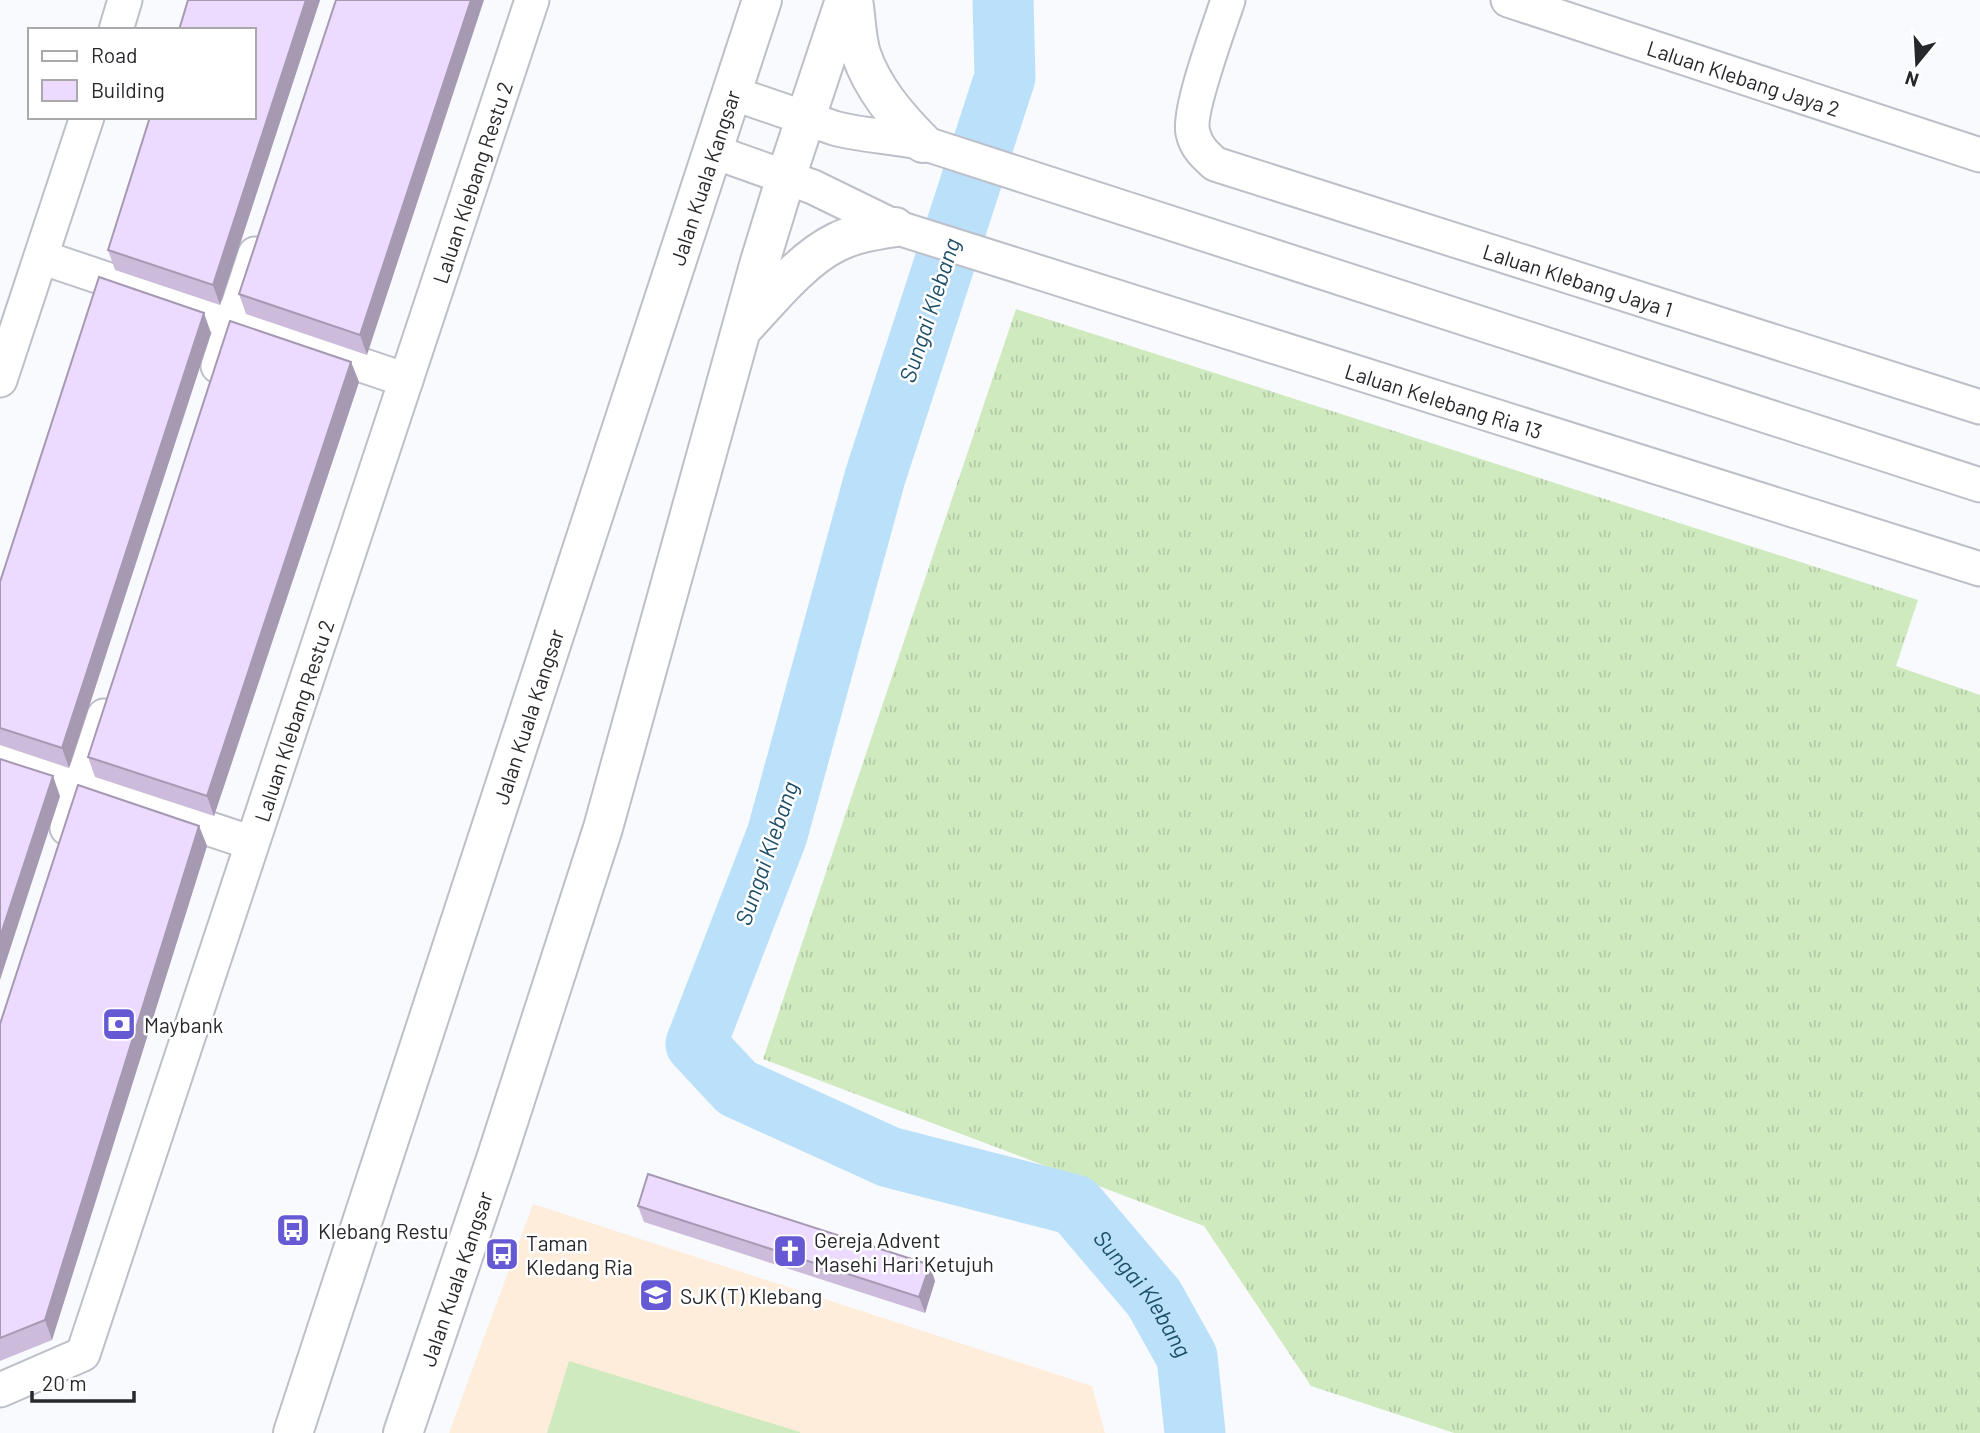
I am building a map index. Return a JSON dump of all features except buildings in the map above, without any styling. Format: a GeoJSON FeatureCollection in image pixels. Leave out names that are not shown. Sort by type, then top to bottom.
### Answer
{"type":"FeatureCollection","features":[{"type":"Feature","properties":{"kind":"highway","name":"Jalan Kuala Kangsar"},"geometry":{"type":"LineString","coordinates":[[293,1433],[762,0]]}},
{"type":"Feature","properties":{"kind":"highway","name":"Jalan Kuala Kangsar"},"geometry":{"type":"LineString","coordinates":[[403,1433],[603,828],[740,331],[804,118],[845,0]]}},
{"type":"Feature","properties":{"kind":"highway"},"geometry":{"type":"LineString","coordinates":[[853,0],[861,53],[874,83],[894,113],[929,145]]}},
{"type":"Feature","properties":{"kind":"highway"},"geometry":{"type":"LineString","coordinates":[[740,331],[810,259],[835,242],[859,233],[902,229]]}},
{"type":"Feature","properties":{"kind":"street"},"geometry":{"type":"LineString","coordinates":[[117,28],[125,0]]}},
{"type":"Feature","properties":{"kind":"street","name":"Laluan Klebang Restu 2"},"geometry":{"type":"LineString","coordinates":[[0,1390],[83,1354],[532,0]]}},
{"type":"Feature","properties":{"kind":"street","name":"Laluan Klebang Jaya 1"},"geometry":{"type":"LineString","coordinates":[[1228,0],[1194,107],[1192,131],[1200,150],[1215,164],[1980,407]]}},
{"type":"Feature","properties":{"kind":"street","name":"Laluan Klebang Jaya 2"},"geometry":{"type":"LineString","coordinates":[[1508,0],[1980,155]]}},
{"type":"Feature","properties":{"kind":"street"},"geometry":{"type":"LineString","coordinates":[[732,93],[851,132],[901,138],[929,145],[1980,485]]}},
{"type":"Feature","properties":{"kind":"street"},"geometry":{"type":"LineString","coordinates":[[0,380],[86,119]]}},
{"type":"Feature","properties":{"kind":"street","name":"Laluan Kelebang Ria 13"},"geometry":{"type":"LineString","coordinates":[[712,151],[830,194],[902,229],[1980,569]]}},
{"type":"Feature","properties":{"kind":"street"},"geometry":{"type":"LineString","coordinates":[[211,388],[262,232]]}},
{"type":"Feature","properties":{"kind":"street"},"geometry":{"type":"LineString","coordinates":[[41,257],[406,380]]}},
{"type":"Feature","properties":{"kind":"street"},"geometry":{"type":"LineString","coordinates":[[60,851],[111,693]]}},
{"type":"Feature","properties":{"kind":"street"},"geometry":{"type":"LineString","coordinates":[[0,761],[253,843]]}},
{"type":"Feature","properties":{"kind":"shaded area","name":"SJK (T) Klebang"},"geometry":{"type":"Polygon","coordinates":[[[533,1204],[1092,1386],[1105,1433],[449,1433],[533,1204]]]}},
{"type":"Feature","properties":{"kind":"green space"},"geometry":{"type":"Polygon","coordinates":[[[1016,309],[1918,600],[1896,666],[1980,695],[1980,1433],[1454,1433],[1311,1386],[1204,1226],[763,1059],[1016,309]]]}},
{"type":"Feature","properties":{"kind":"green space"},"geometry":{"type":"Polygon","coordinates":[[[569,1361],[800,1432],[800,1433],[547,1433],[569,1361]]]}},
{"type":"Feature","properties":{"kind":"waterway","name":"Sungai Klebang"},"geometry":{"type":"LineString","coordinates":[[1003,0],[1005,77],[875,477],[777,835],[696,1044],[737,1088],[889,1157],[1075,1205],[1154,1298],[1187,1357],[1195,1433]]}},
{"type":"Feature","properties":{"kind":"place","name":"Maybank"},"geometry":{"type":"Point","coordinates":[119,1024]}},
{"type":"Feature","properties":{"kind":"place","name":"Klebang Restu"},"geometry":{"type":"Point","coordinates":[293,1230]}},
{"type":"Feature","properties":{"kind":"place","name":"Gereja Advent Masehi Hari Ketujuh"},"geometry":{"type":"Point","coordinates":[790,1251]}},
{"type":"Feature","properties":{"kind":"place","name":"Taman Kledang Ria"},"geometry":{"type":"Point","coordinates":[502,1254]}},
{"type":"Feature","properties":{"kind":"place","name":"SJK (T) Klebang"},"geometry":{"type":"Point","coordinates":[656,1295]}}]}
